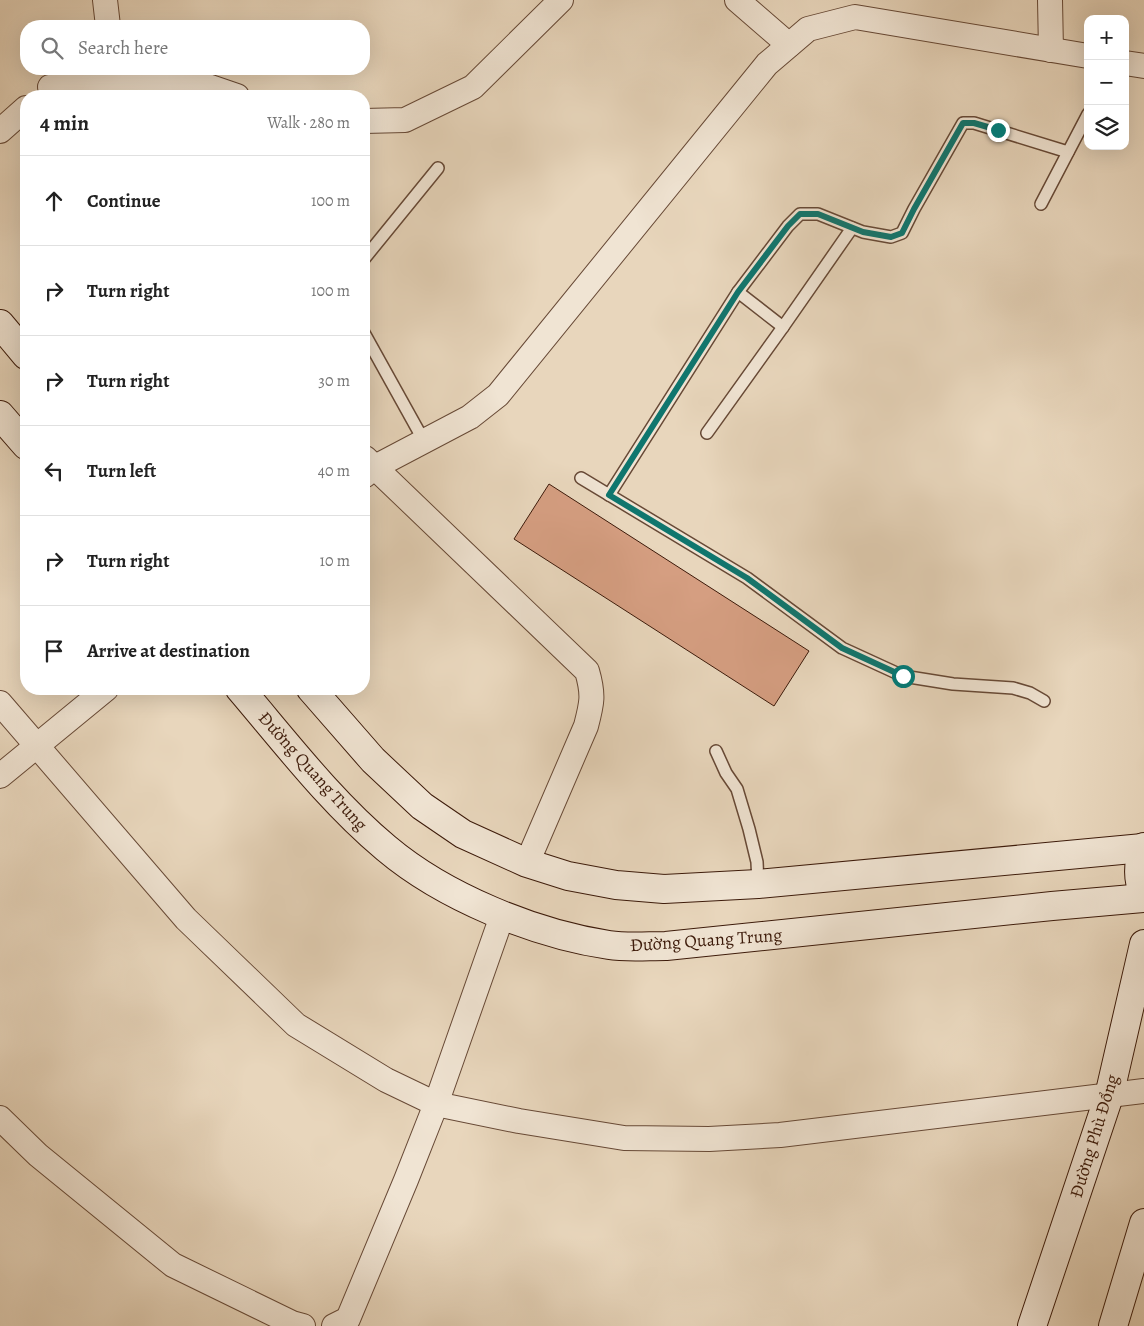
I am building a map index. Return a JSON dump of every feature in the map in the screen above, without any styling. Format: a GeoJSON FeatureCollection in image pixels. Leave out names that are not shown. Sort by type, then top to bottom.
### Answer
{"type":"FeatureCollection","features":[{"type":"Feature","properties":{"kind":"main road"},"geometry":{"type":"LineString","coordinates":[[0,324],[20,348]]}},
{"type":"Feature","properties":{"kind":"main road"},"geometry":{"type":"LineString","coordinates":[[0,415],[20,438]]}},
{"type":"Feature","properties":{"kind":"main road","name":"Đường Quang Trung"},"geometry":{"type":"LineString","coordinates":[[245,695],[335,800],[386,848],[435,883],[502,916],[560,936],[611,946],[666,946],[1144,898]]}},
{"type":"Feature","properties":{"kind":"main road"},"geometry":{"type":"LineString","coordinates":[[316,695],[373,760],[422,806],[463,834],[527,863],[568,876],[616,886],[664,889],[758,884],[1144,848],[1139,865],[1144,894]]}},
{"type":"Feature","properties":{"kind":"main road","name":"Đường Phù Đổng"},"geometry":{"type":"LineString","coordinates":[[1032,1326],[1109,1096],[1144,944]]}},
{"type":"Feature","properties":{"kind":"main road"},"geometry":{"type":"LineString","coordinates":[[1113,1326],[1144,1223]]}},
{"type":"Feature","properties":{"kind":"street"},"geometry":{"type":"LineString","coordinates":[[105,0],[107,20]]}},
{"type":"Feature","properties":{"kind":"street"},"geometry":{"type":"LineString","coordinates":[[370,121],[405,120],[472,87],[561,0]]}},
{"type":"Feature","properties":{"kind":"street"},"geometry":{"type":"LineString","coordinates":[[737,0],[789,45]]}},
{"type":"Feature","properties":{"kind":"street"},"geometry":{"type":"LineString","coordinates":[[1050,0],[1051,50]]}},
{"type":"Feature","properties":{"kind":"street"},"geometry":{"type":"LineString","coordinates":[[370,465],[424,441],[470,417],[498,395],[767,64],[808,29],[855,8],[1084,55]]}},
{"type":"Feature","properties":{"kind":"street"},"geometry":{"type":"LineString","coordinates":[[1129,64],[1144,66]]}},
{"type":"Feature","properties":{"kind":"street"},"geometry":{"type":"LineString","coordinates":[[59,90],[112,75]]}},
{"type":"Feature","properties":{"kind":"street"},"geometry":{"type":"LineString","coordinates":[[124,75],[202,84],[220,90]]}},
{"type":"Feature","properties":{"kind":"street"},"geometry":{"type":"LineString","coordinates":[[0,131],[20,113]]}},
{"type":"Feature","properties":{"kind":"street"},"geometry":{"type":"LineString","coordinates":[[370,469],[587,671],[592,687],[592,702],[586,726],[527,863]]}},
{"type":"Feature","properties":{"kind":"street"},"geometry":{"type":"LineString","coordinates":[[0,776],[99,695]]}},
{"type":"Feature","properties":{"kind":"street"},"geometry":{"type":"LineString","coordinates":[[0,703],[186,919],[296,1025],[386,1080],[436,1104],[519,1121],[624,1138],[709,1138],[780,1135],[1144,1091]]}},
{"type":"Feature","properties":{"kind":"street"},"geometry":{"type":"LineString","coordinates":[[334,1326],[348,1319],[406,1180],[436,1104],[502,916]]}},
{"type":"Feature","properties":{"kind":"street"},"geometry":{"type":"LineString","coordinates":[[0,1118],[38,1155],[173,1265],[292,1323],[303,1326]]}},
{"type":"Feature","properties":{"kind":"lane"},"geometry":{"type":"LineString","coordinates":[[1041,204],[1084,122]]}},
{"type":"Feature","properties":{"kind":"lane"},"geometry":{"type":"LineString","coordinates":[[609,495],[738,292],[788,226],[800,214],[818,214],[863,232],[891,237],[902,233],[963,123],[982,125],[1068,152]]}},
{"type":"Feature","properties":{"kind":"lane"},"geometry":{"type":"LineString","coordinates":[[370,252],[438,168]]}},
{"type":"Feature","properties":{"kind":"lane"},"geometry":{"type":"LineString","coordinates":[[707,433],[852,228]]}},
{"type":"Feature","properties":{"kind":"lane"},"geometry":{"type":"LineString","coordinates":[[738,292],[783,327]]}},
{"type":"Feature","properties":{"kind":"lane"},"geometry":{"type":"LineString","coordinates":[[370,344],[424,441]]}},
{"type":"Feature","properties":{"kind":"lane"},"geometry":{"type":"LineString","coordinates":[[581,478],[747,578],[842,648],[903,676],[953,684],[1013,688],[1044,700]]}},
{"type":"Feature","properties":{"kind":"lane"},"geometry":{"type":"LineString","coordinates":[[716,751],[726,774],[736,789],[742,805],[757,862],[758,884]]}},
{"type":"Feature","properties":{"kind":"building"},"geometry":{"type":"Polygon","coordinates":[[[549,484],[809,651],[774,706],[514,539],[549,484]]]}},
{"type":"Feature","properties":{"kind":"route"},"geometry":{"type":"LineString","coordinates":[[903,676],[842,648],[747,578],[609,495],[738,292],[788,226],[800,214],[818,214],[863,232],[891,237],[902,233],[963,123],[974,123],[998,130]]}}]}
